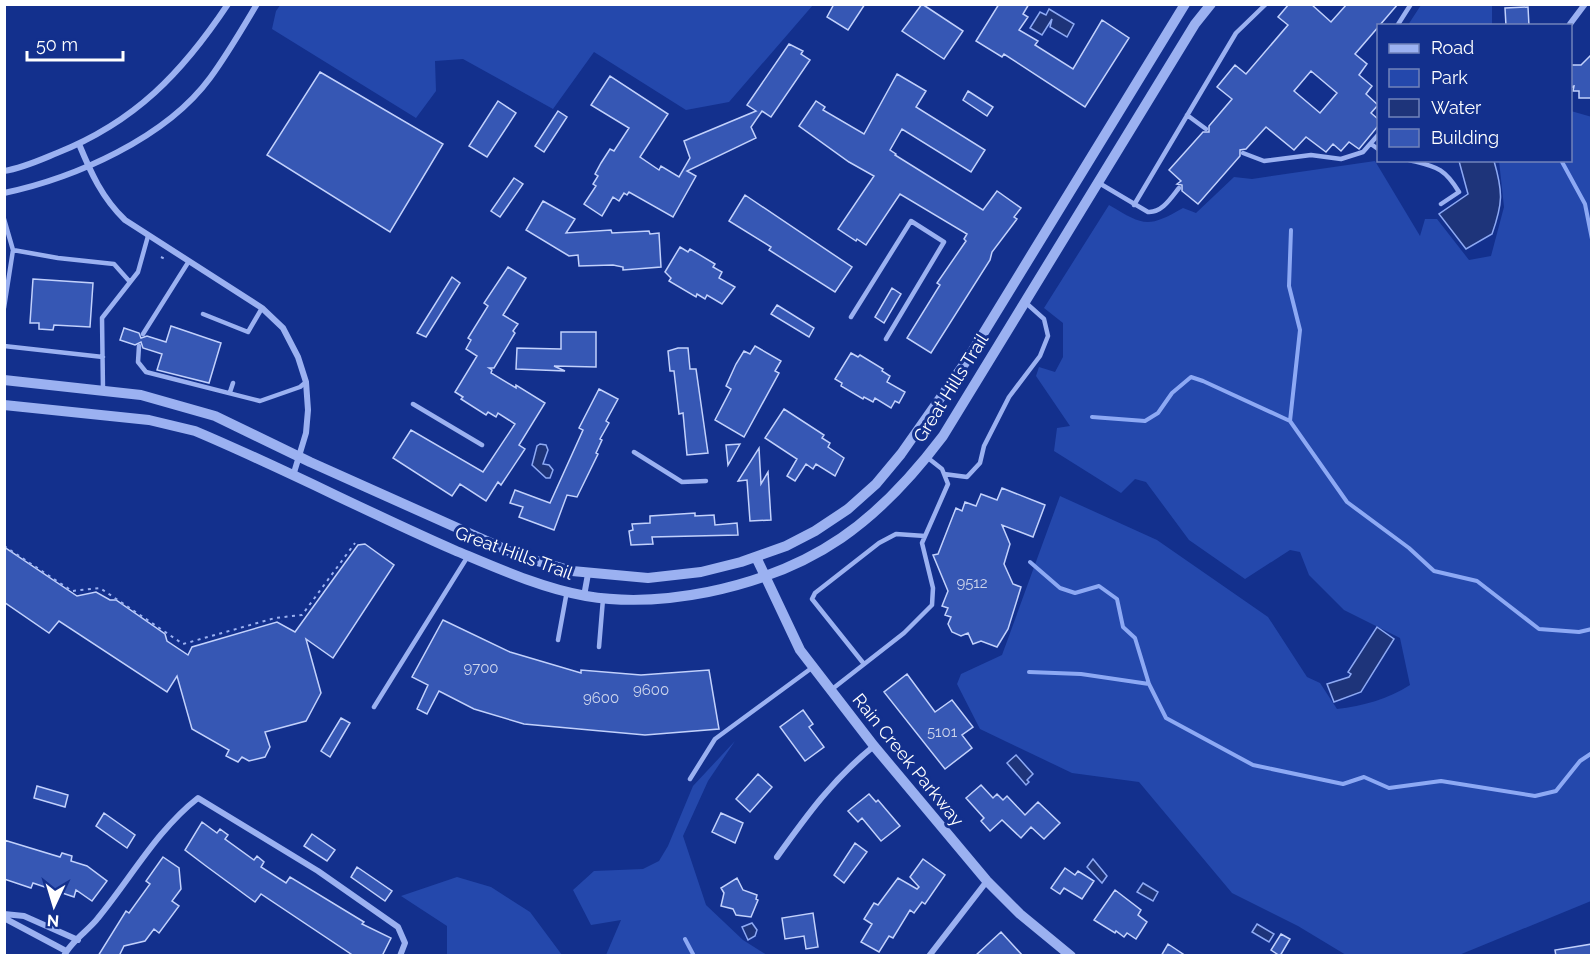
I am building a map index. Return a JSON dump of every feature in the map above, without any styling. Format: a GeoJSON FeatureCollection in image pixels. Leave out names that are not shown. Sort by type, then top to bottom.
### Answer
{"type":"FeatureCollection","features":[{"type":"Feature","properties":{"kind":"street"},"geometry":{"type":"LineString","coordinates":[[4,171],[80,144],[120,122],[153,96],[186,63],[228,4]]}},
{"type":"Feature","properties":{"kind":"street"},"geometry":{"type":"LineString","coordinates":[[4,193],[88,166],[119,152],[173,116],[209,80],[257,4]]}},
{"type":"Feature","properties":{"kind":"street","name":"Great Hills Trail"},"geometry":{"type":"LineString","coordinates":[[4,381],[103,390],[166,400],[215,416],[520,556],[588,574],[648,578],[676,576],[756,557],[815,531],[848,508],[876,484],[901,454],[967,360],[1185,4]]}},
{"type":"Feature","properties":{"kind":"street"},"geometry":{"type":"LineString","coordinates":[[1570,24],[1585,4]]}},
{"type":"Feature","properties":{"kind":"street","name":"Great Hills Trail"},"geometry":{"type":"LineString","coordinates":[[4,405],[123,416],[174,425],[212,438],[468,556],[513,574],[584,596],[663,599],[766,578],[799,564],[842,538],[896,494],[927,458],[943,436],[1207,6]]}},
{"type":"Feature","properties":{"kind":"street"},"geometry":{"type":"LineString","coordinates":[[80,144],[88,166],[108,203],[148,236],[262,308],[283,328],[306,382],[306,433],[293,476]]}},
{"type":"Feature","properties":{"kind":"street","name":"Rain Creek Parkway"},"geometry":{"type":"LineString","coordinates":[[756,557],[790,631],[813,667],[874,746],[987,881],[1020,914],[1071,956]]}},
{"type":"Feature","properties":{"kind":"street"},"geometry":{"type":"LineString","coordinates":[[584,596],[588,574]]}},
{"type":"Feature","properties":{"kind":"street"},"geometry":{"type":"LineString","coordinates":[[777,857],[822,795],[852,764],[874,746]]}},
{"type":"Feature","properties":{"kind":"street"},"geometry":{"type":"LineString","coordinates":[[4,916],[65,953],[98,918],[134,869],[182,811],[198,798],[318,871],[398,927],[405,943],[400,956]]}},
{"type":"Feature","properties":{"kind":"street"},"geometry":{"type":"LineString","coordinates":[[929,956],[987,881]]}},
{"type":"Feature","properties":{"kind":"street"},"geometry":{"type":"LineString","coordinates":[[4,916],[24,916],[78,940]]}},
{"type":"Feature","properties":{"kind":"lane"},"geometry":{"type":"LineString","coordinates":[[1134,205],[1236,33],[1266,4]]}},
{"type":"Feature","properties":{"kind":"lane"},"geometry":{"type":"LineString","coordinates":[[1398,24],[1411,4]]}},
{"type":"Feature","properties":{"kind":"lane"},"geometry":{"type":"LineString","coordinates":[[1187,115],[1206,129]]}},
{"type":"Feature","properties":{"kind":"lane"},"geometry":{"type":"LineString","coordinates":[[1243,153],[1264,161],[1311,155],[1341,159],[1363,152],[1377,136]]}},
{"type":"Feature","properties":{"kind":"lane"},"geometry":{"type":"LineString","coordinates":[[1371,144],[1377,148]]}},
{"type":"Feature","properties":{"kind":"lane"},"geometry":{"type":"LineString","coordinates":[[1416,162],[1441,169],[1448,175],[1459,192],[1442,204]]}},
{"type":"Feature","properties":{"kind":"lane"},"geometry":{"type":"LineString","coordinates":[[1098,182],[1134,205],[1154,213],[1179,188]]}},
{"type":"Feature","properties":{"kind":"lane"},"geometry":{"type":"LineString","coordinates":[[4,219],[13,250],[4,308]]}},
{"type":"Feature","properties":{"kind":"lane"},"geometry":{"type":"LineString","coordinates":[[851,317],[911,221],[944,242],[886,339]]}},
{"type":"Feature","properties":{"kind":"lane"},"geometry":{"type":"LineString","coordinates":[[103,390],[102,318],[138,272],[148,236]]}},
{"type":"Feature","properties":{"kind":"lane"},"geometry":{"type":"LineString","coordinates":[[13,250],[114,264],[130,282]]}},
{"type":"Feature","properties":{"kind":"lane"},"geometry":{"type":"LineString","coordinates":[[143,334],[189,261]]}},
{"type":"Feature","properties":{"kind":"lane"},"geometry":{"type":"LineString","coordinates":[[944,474],[967,477],[976,471],[984,446],[1009,397],[1040,356],[1048,336],[1044,319],[1025,302]]}},
{"type":"Feature","properties":{"kind":"lane"},"geometry":{"type":"LineString","coordinates":[[203,314],[248,332],[262,308]]}},
{"type":"Feature","properties":{"kind":"lane"},"geometry":{"type":"LineString","coordinates":[[4,346],[102,357]]}},
{"type":"Feature","properties":{"kind":"lane"},"geometry":{"type":"LineString","coordinates":[[139,346],[138,362],[146,372],[168,380],[230,392],[260,401],[300,387],[306,382]]}},
{"type":"Feature","properties":{"kind":"lane"},"geometry":{"type":"LineString","coordinates":[[230,392],[233,383]]}},
{"type":"Feature","properties":{"kind":"lane"},"geometry":{"type":"LineString","coordinates":[[412,404],[482,445]]}},
{"type":"Feature","properties":{"kind":"lane"},"geometry":{"type":"LineString","coordinates":[[634,452],[682,482],[706,481]]}},
{"type":"Feature","properties":{"kind":"lane"},"geometry":{"type":"LineString","coordinates":[[831,690],[904,633],[932,605],[933,588],[922,543],[948,483],[942,469],[927,458]]}},
{"type":"Feature","properties":{"kind":"lane"},"geometry":{"type":"LineString","coordinates":[[864,664],[812,599],[814,593],[879,543],[896,534],[925,536]]}},
{"type":"Feature","properties":{"kind":"lane"},"geometry":{"type":"LineString","coordinates":[[374,707],[468,556]]}},
{"type":"Feature","properties":{"kind":"lane"},"geometry":{"type":"LineString","coordinates":[[558,639],[567,591]]}},
{"type":"Feature","properties":{"kind":"lane"},"geometry":{"type":"LineString","coordinates":[[598,647],[603,598]]}},
{"type":"Feature","properties":{"kind":"lane"},"geometry":{"type":"LineString","coordinates":[[690,779],[714,739],[813,667]]}},
{"type":"Feature","properties":{"kind":"path"},"geometry":{"type":"LineString","coordinates":[[161,257],[165,259]]}},
{"type":"Feature","properties":{"kind":"path"},"geometry":{"type":"LineString","coordinates":[[4,546],[72,591],[100,588],[183,644],[275,618],[302,615],[355,543]]}},
{"type":"Feature","properties":{"kind":"green space"},"geometry":{"type":"Polygon","coordinates":[[[281,4],[813,5],[729,102],[686,110],[594,52],[553,109],[463,59],[435,61],[436,91],[416,118],[272,29],[276,11],[281,4]]]}},
{"type":"Feature","properties":{"kind":"green space"},"geometry":{"type":"Polygon","coordinates":[[[1421,5],[1492,5],[1492,24],[1409,24],[1421,5]]]}},
{"type":"Feature","properties":{"kind":"green space"},"geometry":{"type":"Polygon","coordinates":[[[1572,111],[1592,117],[1591,901],[1459,955],[1346,955],[1298,926],[1232,893],[1139,782],[1072,773],[980,729],[957,684],[961,674],[1002,655],[1060,496],[1157,540],[1268,617],[1307,677],[1320,683],[1337,709],[1375,701],[1410,685],[1400,638],[1344,610],[1309,575],[1300,552],[1290,550],[1245,579],[1189,540],[1146,482],[1135,479],[1121,493],[1054,451],[1057,428],[1070,426],[1036,376],[1039,367],[1055,372],[1063,357],[1063,323],[1044,308],[1109,205],[1130,217],[1145,222],[1153,222],[1183,208],[1196,213],[1234,177],[1252,179],[1375,161],[1420,236],[1425,219],[1437,219],[1469,260],[1491,256],[1504,207],[1499,162],[1572,162],[1572,111]]]}},
{"type":"Feature","properties":{"kind":"green space"},"geometry":{"type":"Polygon","coordinates":[[[735,741],[708,781],[683,836],[706,905],[743,940],[767,955],[606,955],[621,920],[591,925],[573,890],[594,871],[643,869],[659,861],[668,846],[693,786],[735,741]]]}},
{"type":"Feature","properties":{"kind":"green space"},"geometry":{"type":"Polygon","coordinates":[[[457,877],[491,887],[530,912],[562,955],[447,955],[447,926],[401,896],[457,877]]]}},
{"type":"Feature","properties":{"kind":"water"},"geometry":{"type":"Polygon","coordinates":[[[1049,9],[1074,24],[1067,37],[1050,27],[1052,19],[1042,35],[1030,28],[1040,12],[1046,15],[1049,9]]]}},
{"type":"Feature","properties":{"kind":"water"},"geometry":{"type":"Polygon","coordinates":[[[1459,162],[1494,162],[1499,181],[1500,205],[1492,234],[1466,249],[1439,214],[1468,194],[1459,162]]]}},
{"type":"Feature","properties":{"kind":"water"},"geometry":{"type":"Polygon","coordinates":[[[546,445],[548,450],[543,464],[549,465],[553,470],[550,478],[546,478],[532,465],[537,446],[546,445]]]}},
{"type":"Feature","properties":{"kind":"water"},"geometry":{"type":"Polygon","coordinates":[[[1377,627],[1394,639],[1361,692],[1334,702],[1327,684],[1349,677],[1351,674],[1348,672],[1377,627]]]}},
{"type":"Feature","properties":{"kind":"water"},"geometry":{"type":"Polygon","coordinates":[[[1016,755],[1033,774],[1027,780],[1029,782],[1026,785],[1007,763],[1016,755]]]}},
{"type":"Feature","properties":{"kind":"water"},"geometry":{"type":"Polygon","coordinates":[[[1093,859],[1107,876],[1102,883],[1087,867],[1093,859]]]}},
{"type":"Feature","properties":{"kind":"water"},"geometry":{"type":"Polygon","coordinates":[[[1143,883],[1158,892],[1153,901],[1137,892],[1143,883]]]}},
{"type":"Feature","properties":{"kind":"water"},"geometry":{"type":"Polygon","coordinates":[[[752,923],[757,930],[755,936],[748,940],[742,927],[752,923]]]}},
{"type":"Feature","properties":{"kind":"water"},"geometry":{"type":"Polygon","coordinates":[[[1257,924],[1274,934],[1269,942],[1252,932],[1257,924]]]}},
{"type":"Feature","properties":{"kind":"building"},"geometry":{"type":"Polygon","coordinates":[[[834,4],[865,4],[848,30],[827,17],[834,4]]]}},
{"type":"Feature","properties":{"kind":"building"},"geometry":{"type":"Polygon","coordinates":[[[922,4],[963,31],[944,59],[902,31],[922,4]]]}},
{"type":"Feature","properties":{"kind":"building"},"geometry":{"type":"Polygon","coordinates":[[[999,4],[1029,4],[1023,14],[1028,17],[1019,30],[1038,41],[1035,45],[1073,69],[1102,20],[1129,38],[1085,107],[1004,54],[1002,57],[976,41],[999,4]]]}},
{"type":"Feature","properties":{"kind":"building"},"geometry":{"type":"Polygon","coordinates":[[[1289,4],[1311,4],[1331,22],[1347,4],[1398,4],[1381,24],[1377,24],[1377,28],[1355,54],[1367,64],[1359,75],[1372,86],[1366,94],[1377,104],[1371,113],[1377,118],[1377,127],[1359,149],[1349,142],[1341,151],[1333,144],[1326,152],[1306,137],[1294,150],[1266,127],[1246,149],[1240,150],[1240,156],[1198,204],[1182,191],[1182,185],[1177,184],[1181,181],[1169,170],[1203,132],[1209,132],[1209,126],[1232,99],[1217,87],[1235,65],[1246,74],[1288,25],[1278,17],[1289,4]],[[1311,71],[1294,91],[1320,113],[1337,93],[1311,71]]]}},
{"type":"Feature","properties":{"kind":"building"},"geometry":{"type":"Polygon","coordinates":[[[1528,7],[1529,24],[1506,24],[1505,8],[1528,7]]]}},
{"type":"Feature","properties":{"kind":"building"},"geometry":{"type":"Polygon","coordinates":[[[789,44],[803,51],[801,54],[810,60],[771,117],[762,111],[751,127],[756,138],[687,171],[696,176],[673,217],[629,192],[627,195],[624,193],[619,201],[613,197],[602,216],[584,204],[596,186],[593,184],[598,176],[595,174],[601,163],[610,149],[614,151],[629,128],[591,105],[610,76],[668,114],[640,157],[659,170],[661,166],[679,177],[690,158],[684,141],[756,111],[747,105],[789,44]]]}},
{"type":"Feature","properties":{"kind":"building"},"geometry":{"type":"Polygon","coordinates":[[[1592,54],[1592,98],[1579,98],[1579,91],[1573,91],[1572,65],[1581,65],[1592,54]]]}},
{"type":"Feature","properties":{"kind":"building"},"geometry":{"type":"Polygon","coordinates":[[[320,72],[443,144],[390,232],[267,155],[320,72]]]}},
{"type":"Feature","properties":{"kind":"building"},"geometry":{"type":"Polygon","coordinates":[[[897,74],[926,91],[916,107],[985,150],[971,172],[902,129],[890,150],[983,210],[997,191],[1021,208],[1014,217],[1017,219],[992,252],[990,260],[931,353],[907,338],[940,285],[937,283],[966,241],[964,239],[967,234],[900,194],[866,245],[857,239],[856,241],[838,229],[874,176],[849,162],[799,126],[816,101],[825,107],[823,110],[864,134],[897,74]]]}},
{"type":"Feature","properties":{"kind":"building"},"geometry":{"type":"Polygon","coordinates":[[[968,91],[993,107],[987,116],[963,100],[968,91]]]}},
{"type":"Feature","properties":{"kind":"building"},"geometry":{"type":"Polygon","coordinates":[[[498,101],[516,113],[487,157],[469,146],[498,101]]]}},
{"type":"Feature","properties":{"kind":"building"},"geometry":{"type":"Polygon","coordinates":[[[558,111],[567,117],[544,152],[535,146],[558,111]]]}},
{"type":"Feature","properties":{"kind":"building"},"geometry":{"type":"Polygon","coordinates":[[[514,178],[523,184],[500,217],[491,211],[514,178]]]}},
{"type":"Feature","properties":{"kind":"building"},"geometry":{"type":"Polygon","coordinates":[[[745,195],[852,267],[835,292],[769,250],[771,247],[729,221],[745,195]]]}},
{"type":"Feature","properties":{"kind":"building"},"geometry":{"type":"Polygon","coordinates":[[[543,201],[575,219],[566,233],[611,230],[612,233],[649,231],[650,234],[659,233],[661,267],[623,270],[623,267],[613,265],[579,266],[578,255],[569,256],[526,230],[543,201]]]}},
{"type":"Feature","properties":{"kind":"building"},"geometry":{"type":"Polygon","coordinates":[[[680,247],[688,252],[690,249],[715,264],[713,267],[722,272],[719,278],[735,287],[722,304],[707,295],[705,299],[697,294],[696,297],[669,281],[671,278],[665,272],[680,247]]]}},
{"type":"Feature","properties":{"kind":"building"},"geometry":{"type":"Polygon","coordinates":[[[508,267],[526,278],[503,315],[518,324],[494,368],[489,368],[492,370],[491,373],[545,403],[519,445],[525,449],[501,485],[498,482],[486,501],[460,484],[452,496],[393,458],[411,430],[483,472],[515,424],[498,413],[496,417],[488,412],[486,415],[461,399],[463,397],[455,392],[477,356],[466,349],[471,340],[468,338],[488,306],[484,303],[508,267]]]}},
{"type":"Feature","properties":{"kind":"building"},"geometry":{"type":"Polygon","coordinates":[[[452,277],[460,283],[426,337],[417,333],[452,277]]]}},
{"type":"Feature","properties":{"kind":"building"},"geometry":{"type":"Polygon","coordinates":[[[33,279],[93,283],[90,327],[54,325],[53,330],[39,329],[39,323],[30,323],[33,279]]]}},
{"type":"Feature","properties":{"kind":"building"},"geometry":{"type":"Polygon","coordinates":[[[892,288],[901,294],[884,323],[875,317],[892,288]]]}},
{"type":"Feature","properties":{"kind":"building"},"geometry":{"type":"Polygon","coordinates":[[[777,305],[814,328],[809,337],[771,314],[777,305]]]}},
{"type":"Feature","properties":{"kind":"building"},"geometry":{"type":"Polygon","coordinates":[[[171,326],[221,343],[209,383],[157,370],[162,354],[143,348],[141,342],[135,345],[120,340],[124,328],[139,333],[141,338],[147,336],[166,342],[171,326]]]}},
{"type":"Feature","properties":{"kind":"building"},"geometry":{"type":"Polygon","coordinates":[[[561,332],[596,332],[596,367],[554,366],[565,371],[516,369],[517,348],[561,349],[561,332]]]}},
{"type":"Feature","properties":{"kind":"building"},"geometry":{"type":"Polygon","coordinates":[[[755,346],[781,361],[775,371],[779,373],[744,437],[715,420],[731,389],[726,386],[736,364],[744,351],[750,354],[755,346]]]}},
{"type":"Feature","properties":{"kind":"building"},"geometry":{"type":"Polygon","coordinates":[[[688,348],[690,369],[696,369],[708,453],[687,455],[683,413],[679,414],[674,371],[670,371],[668,351],[688,348]]]}},
{"type":"Feature","properties":{"kind":"building"},"geometry":{"type":"Polygon","coordinates":[[[851,353],[858,357],[860,355],[890,376],[887,382],[905,392],[899,403],[895,401],[891,408],[875,398],[873,402],[864,397],[863,399],[841,386],[842,383],[835,379],[851,353]]]}},
{"type":"Feature","properties":{"kind":"building"},"geometry":{"type":"Polygon","coordinates":[[[599,389],[618,399],[606,421],[609,423],[600,439],[602,440],[596,453],[598,454],[577,497],[567,495],[554,530],[519,517],[523,507],[510,503],[515,490],[550,503],[583,430],[579,428],[599,389]]]}},
{"type":"Feature","properties":{"kind":"building"},"geometry":{"type":"Polygon","coordinates":[[[784,409],[824,435],[822,438],[830,443],[828,447],[844,458],[835,476],[816,464],[813,469],[806,464],[795,481],[787,476],[797,459],[765,438],[784,409]]]}},
{"type":"Feature","properties":{"kind":"building"},"geometry":{"type":"Polygon","coordinates":[[[740,444],[728,465],[726,445],[740,444]]]}},
{"type":"Feature","properties":{"kind":"building"},"geometry":{"type":"Polygon","coordinates":[[[759,448],[761,484],[768,472],[771,520],[750,521],[747,480],[738,481],[759,448]]]}},
{"type":"Feature","properties":{"kind":"building"},"geometry":{"type":"Polygon","coordinates":[[[1002,488],[1045,505],[1033,537],[1002,525],[1010,544],[1004,564],[1013,584],[1021,587],[1008,629],[997,647],[981,641],[973,644],[968,633],[961,636],[952,632],[948,624],[951,617],[945,615],[948,608],[942,606],[948,591],[933,555],[938,554],[956,508],[962,511],[965,502],[976,506],[981,494],[997,500],[1002,488]]]}},
{"type":"Feature","properties":{"kind":"building"},"geometry":{"type":"Polygon","coordinates":[[[695,513],[695,516],[714,515],[715,525],[737,523],[738,535],[652,537],[653,544],[631,545],[629,531],[633,530],[632,524],[650,523],[650,516],[695,513]]]}},
{"type":"Feature","properties":{"kind":"building"},"geometry":{"type":"Polygon","coordinates":[[[365,544],[394,565],[333,658],[306,639],[321,693],[306,721],[265,732],[270,747],[265,757],[249,761],[242,757],[238,762],[226,756],[229,750],[192,729],[177,676],[167,692],[59,621],[49,633],[4,602],[4,547],[77,596],[96,592],[110,600],[116,600],[165,634],[167,641],[188,655],[192,647],[277,622],[295,632],[358,545],[365,544]]]}},
{"type":"Feature","properties":{"kind":"building"},"geometry":{"type":"Polygon","coordinates":[[[443,620],[510,652],[581,673],[581,670],[641,675],[709,670],[719,729],[645,735],[524,724],[474,709],[439,691],[427,714],[417,709],[428,685],[412,677],[443,620]]]}},
{"type":"Feature","properties":{"kind":"building"},"geometry":{"type":"Polygon","coordinates":[[[907,674],[935,712],[952,700],[973,727],[962,735],[972,748],[945,769],[884,692],[907,674]]]}},
{"type":"Feature","properties":{"kind":"building"},"geometry":{"type":"Polygon","coordinates":[[[803,710],[813,724],[809,727],[824,747],[805,761],[780,727],[803,710]]]}},
{"type":"Feature","properties":{"kind":"building"},"geometry":{"type":"Polygon","coordinates":[[[341,718],[350,723],[330,757],[321,751],[341,718]]]}},
{"type":"Feature","properties":{"kind":"building"},"geometry":{"type":"Polygon","coordinates":[[[758,774],[772,787],[750,812],[736,799],[758,774]]]}},
{"type":"Feature","properties":{"kind":"building"},"geometry":{"type":"Polygon","coordinates":[[[981,785],[993,798],[997,794],[1003,800],[1007,796],[1025,815],[1038,802],[1060,823],[1044,839],[1031,827],[1021,838],[1002,820],[990,831],[981,821],[984,818],[966,798],[981,785]]]}},
{"type":"Feature","properties":{"kind":"building"},"geometry":{"type":"Polygon","coordinates":[[[37,786],[68,795],[65,807],[34,798],[37,786]]]}},
{"type":"Feature","properties":{"kind":"building"},"geometry":{"type":"Polygon","coordinates":[[[869,794],[876,802],[878,800],[900,826],[881,841],[862,818],[858,822],[848,811],[869,794]]]}},
{"type":"Feature","properties":{"kind":"building"},"geometry":{"type":"Polygon","coordinates":[[[104,813],[135,835],[127,848],[96,826],[104,813]]]}},
{"type":"Feature","properties":{"kind":"building"},"geometry":{"type":"Polygon","coordinates":[[[721,813],[743,823],[735,843],[712,832],[721,813]]]}},
{"type":"Feature","properties":{"kind":"building"},"geometry":{"type":"Polygon","coordinates":[[[202,822],[217,833],[220,829],[228,835],[225,839],[254,860],[257,856],[264,862],[261,867],[286,883],[290,877],[364,922],[362,924],[391,938],[382,956],[354,956],[261,894],[255,902],[206,866],[185,850],[202,822]]]}},
{"type":"Feature","properties":{"kind":"building"},"geometry":{"type":"Polygon","coordinates":[[[312,834],[335,850],[327,861],[304,846],[312,834]]]}},
{"type":"Feature","properties":{"kind":"building"},"geometry":{"type":"Polygon","coordinates":[[[4,840],[60,857],[62,853],[72,856],[71,861],[87,866],[107,881],[92,901],[76,890],[74,897],[33,883],[31,888],[4,879],[4,840]]]}},
{"type":"Feature","properties":{"kind":"building"},"geometry":{"type":"Polygon","coordinates":[[[855,843],[867,852],[844,883],[834,875],[855,843]]]}},
{"type":"Feature","properties":{"kind":"building"},"geometry":{"type":"Polygon","coordinates":[[[163,857],[179,868],[181,889],[172,901],[179,906],[159,933],[154,929],[145,941],[124,946],[119,956],[98,956],[126,911],[129,913],[150,884],[146,881],[163,857]]]}},
{"type":"Feature","properties":{"kind":"building"},"geometry":{"type":"Polygon","coordinates":[[[923,859],[945,875],[925,904],[922,902],[914,913],[910,910],[893,938],[889,936],[879,952],[861,942],[872,924],[864,919],[874,903],[878,905],[898,878],[917,889],[919,887],[910,877],[923,859]]]}},
{"type":"Feature","properties":{"kind":"building"},"geometry":{"type":"Polygon","coordinates":[[[357,867],[392,891],[385,901],[351,877],[357,867]]]}},
{"type":"Feature","properties":{"kind":"building"},"geometry":{"type":"Polygon","coordinates":[[[1065,868],[1075,875],[1078,871],[1094,881],[1082,899],[1064,888],[1060,894],[1051,888],[1065,868]]]}},
{"type":"Feature","properties":{"kind":"building"},"geometry":{"type":"Polygon","coordinates":[[[737,878],[743,890],[757,895],[758,900],[751,917],[736,915],[733,909],[721,906],[724,893],[721,888],[737,878]]]}},
{"type":"Feature","properties":{"kind":"building"},"geometry":{"type":"Polygon","coordinates":[[[1115,890],[1141,910],[1138,915],[1147,922],[1136,939],[1127,933],[1124,937],[1116,931],[1115,933],[1094,920],[1115,890]]]}},
{"type":"Feature","properties":{"kind":"building"},"geometry":{"type":"Polygon","coordinates":[[[813,913],[818,947],[806,949],[804,936],[785,939],[782,918],[813,913]]]}},
{"type":"Feature","properties":{"kind":"building"},"geometry":{"type":"Polygon","coordinates":[[[1001,932],[1023,956],[975,956],[1001,932]]]}},
{"type":"Feature","properties":{"kind":"building"},"geometry":{"type":"Polygon","coordinates":[[[1281,934],[1290,939],[1280,956],[1271,950],[1281,934]]]}},
{"type":"Feature","properties":{"kind":"building"},"geometry":{"type":"Polygon","coordinates":[[[1168,944],[1186,956],[1161,956],[1168,944]]]}},
{"type":"Feature","properties":{"kind":"building"},"geometry":{"type":"Polygon","coordinates":[[[1592,944],[1592,956],[1556,956],[1555,950],[1592,944]]]}},
{"type":"Feature","properties":{"kind":"waterway"},"geometry":{"type":"LineString","coordinates":[[1562,162],[1585,204],[1592,239]]}},
{"type":"Feature","properties":{"kind":"waterway"},"geometry":{"type":"LineString","coordinates":[[1290,421],[1300,330],[1289,286],[1291,230]]}},
{"type":"Feature","properties":{"kind":"waterway"},"geometry":{"type":"LineString","coordinates":[[1592,318],[1592,329]]}},
{"type":"Feature","properties":{"kind":"waterway"},"geometry":{"type":"LineString","coordinates":[[1092,417],[1145,421],[1158,413],[1172,393],[1191,377],[1203,381],[1290,421],[1347,502],[1409,548],[1434,571],[1477,581],[1539,629],[1579,632],[1592,629]]}},
{"type":"Feature","properties":{"kind":"waterway"},"geometry":{"type":"LineString","coordinates":[[1030,562],[1060,588],[1075,593],[1099,586],[1117,599],[1123,627],[1135,638],[1149,684],[1166,718],[1253,765],[1343,784],[1364,777],[1389,788],[1441,781],[1535,796],[1556,791],[1580,761],[1592,753]]}},
{"type":"Feature","properties":{"kind":"waterway"},"geometry":{"type":"LineString","coordinates":[[1029,672],[1081,674],[1149,684]]}},
{"type":"Feature","properties":{"kind":"waterway"},"geometry":{"type":"LineString","coordinates":[[685,939],[694,956]]}}]}
